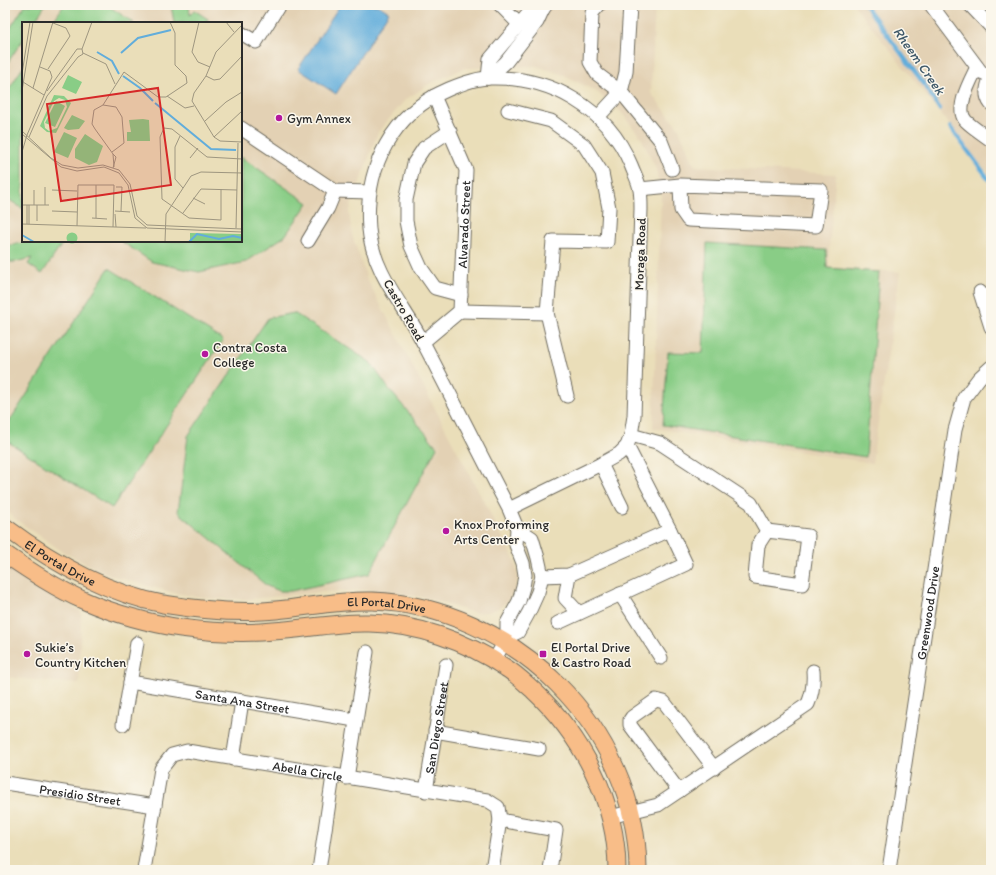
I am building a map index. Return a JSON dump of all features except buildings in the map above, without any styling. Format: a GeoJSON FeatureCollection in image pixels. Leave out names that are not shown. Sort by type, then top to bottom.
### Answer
{"type":"FeatureCollection","features":[{"type":"Feature","properties":{"kind":"main road","name":"El Portal Drive"},"geometry":{"type":"LineString","coordinates":[[5,527],[53,560],[110,589],[160,603],[228,612],[274,611],[333,602],[373,601],[412,606],[447,615],[506,640],[554,679],[572,698],[590,722],[604,745],[618,772],[631,813],[637,842],[638,870]]}},
{"type":"Feature","properties":{"kind":"main road","name":"El Portal Drive"},"geometry":{"type":"LineString","coordinates":[[5,554],[38,576],[84,601],[135,618],[172,626],[233,632],[272,632],[354,623],[392,624],[446,637],[475,650],[520,678],[546,703],[574,737],[598,783],[610,817],[617,870]]}},
{"type":"Feature","properties":{"kind":"street"},"geometry":{"type":"LineString","coordinates":[[242,34],[256,42],[279,5]]}},
{"type":"Feature","properties":{"kind":"street"},"geometry":{"type":"LineString","coordinates":[[500,5],[520,24]]}},
{"type":"Feature","properties":{"kind":"street"},"geometry":{"type":"LineString","coordinates":[[599,5],[592,13],[590,62],[596,74],[620,92],[661,140],[672,169]]}},
{"type":"Feature","properties":{"kind":"street"},"geometry":{"type":"LineString","coordinates":[[598,117],[620,92],[626,72],[630,5]]}},
{"type":"Feature","properties":{"kind":"street"},"geometry":{"type":"LineString","coordinates":[[931,5],[981,72],[991,76],[986,89],[989,102],[991,104]]}},
{"type":"Feature","properties":{"kind":"street"},"geometry":{"type":"LineString","coordinates":[[970,5],[991,27]]}},
{"type":"Feature","properties":{"kind":"street"},"geometry":{"type":"LineString","coordinates":[[488,78],[490,59],[529,13],[544,7]]}},
{"type":"Feature","properties":{"kind":"street"},"geometry":{"type":"LineString","coordinates":[[488,78],[506,62],[536,22],[544,7]]}},
{"type":"Feature","properties":{"kind":"street"},"geometry":{"type":"LineString","coordinates":[[977,67],[962,100],[962,110],[964,120],[991,140]]}},
{"type":"Feature","properties":{"kind":"street","name":"Moraga Road"},"geometry":{"type":"LineString","coordinates":[[434,96],[460,84],[488,78],[521,79],[551,87],[581,104],[598,117],[613,133],[626,154],[640,189],[641,209],[634,416],[629,440]]}},
{"type":"Feature","properties":{"kind":"street","name":"Alvarado Street"},"geometry":{"type":"LineString","coordinates":[[434,96],[466,170],[460,311]]}},
{"type":"Feature","properties":{"kind":"street","name":"Castro Road"},"geometry":{"type":"LineString","coordinates":[[434,96],[407,115],[390,137],[376,165],[369,192],[369,230],[376,259],[389,287],[423,342],[509,509],[517,528],[516,544],[523,563],[525,575],[523,587],[519,601],[507,623],[506,640],[494,661]]}},
{"type":"Feature","properties":{"kind":"street"},"geometry":{"type":"LineString","coordinates":[[508,110],[551,121],[584,145],[602,173],[608,208],[607,242],[553,240],[547,312],[568,396]]}},
{"type":"Feature","properties":{"kind":"street"},"geometry":{"type":"LineString","coordinates":[[242,129],[334,191],[369,192]]}},
{"type":"Feature","properties":{"kind":"street"},"geometry":{"type":"LineString","coordinates":[[450,131],[424,148],[414,163],[406,200],[406,221],[411,246],[421,268],[435,288],[461,295]]}},
{"type":"Feature","properties":{"kind":"street"},"geometry":{"type":"LineString","coordinates":[[640,189],[680,185],[821,190],[816,226],[688,220],[681,210],[680,185]]}},
{"type":"Feature","properties":{"kind":"street"},"geometry":{"type":"LineString","coordinates":[[308,241],[328,208],[334,191]]}},
{"type":"Feature","properties":{"kind":"street"},"geometry":{"type":"LineString","coordinates":[[980,292],[991,327]]}},
{"type":"Feature","properties":{"kind":"street"},"geometry":{"type":"LineString","coordinates":[[423,342],[460,311],[547,312]]}},
{"type":"Feature","properties":{"kind":"street","name":"Greenwood Drive"},"geometry":{"type":"LineString","coordinates":[[889,870],[955,430],[964,398],[979,378],[991,367]]}},
{"type":"Feature","properties":{"kind":"street"},"geometry":{"type":"LineString","coordinates":[[509,509],[619,454],[629,440]]}},
{"type":"Feature","properties":{"kind":"street"},"geometry":{"type":"LineString","coordinates":[[558,623],[686,564],[629,440]]}},
{"type":"Feature","properties":{"kind":"street"},"geometry":{"type":"LineString","coordinates":[[629,440],[660,443],[751,503],[767,531]]}},
{"type":"Feature","properties":{"kind":"street"},"geometry":{"type":"LineString","coordinates":[[601,464],[622,507]]}},
{"type":"Feature","properties":{"kind":"street","name":"Castro Road"},"geometry":{"type":"LineString","coordinates":[[506,640],[518,632],[538,592],[542,576],[532,538],[517,528]]}},
{"type":"Feature","properties":{"kind":"street"},"geometry":{"type":"LineString","coordinates":[[542,576],[569,575],[670,530]]}},
{"type":"Feature","properties":{"kind":"street"},"geometry":{"type":"LineString","coordinates":[[767,531],[808,536],[802,584],[755,577],[758,545],[767,531]]}},
{"type":"Feature","properties":{"kind":"street"},"geometry":{"type":"LineString","coordinates":[[569,575],[565,598],[580,613]]}},
{"type":"Feature","properties":{"kind":"street"},"geometry":{"type":"LineString","coordinates":[[620,594],[661,658]]}},
{"type":"Feature","properties":{"kind":"street"},"geometry":{"type":"LineString","coordinates":[[123,724],[137,643]]}},
{"type":"Feature","properties":{"kind":"street"},"geometry":{"type":"LineString","coordinates":[[346,778],[367,652]]}},
{"type":"Feature","properties":{"kind":"street","name":"San Diego Street"},"geometry":{"type":"LineString","coordinates":[[426,791],[446,665]]}},
{"type":"Feature","properties":{"kind":"street"},"geometry":{"type":"LineString","coordinates":[[610,817],[631,813],[658,805],[808,704],[814,684],[813,671]]}},
{"type":"Feature","properties":{"kind":"street","name":"Santa Ana Street"},"geometry":{"type":"LineString","coordinates":[[130,682],[355,720]]}},
{"type":"Feature","properties":{"kind":"street"},"geometry":{"type":"LineString","coordinates":[[679,791],[630,725],[630,720],[632,717],[656,700],[664,702],[714,768]]}},
{"type":"Feature","properties":{"kind":"street"},"geometry":{"type":"LineString","coordinates":[[233,759],[242,701]]}},
{"type":"Feature","properties":{"kind":"street"},"geometry":{"type":"LineString","coordinates":[[436,731],[539,749]]}},
{"type":"Feature","properties":{"kind":"street","name":"Abella Circle"},"geometry":{"type":"LineString","coordinates":[[144,870],[161,768],[172,755],[187,751],[487,800],[498,807],[500,820]]}},
{"type":"Feature","properties":{"kind":"street"},"geometry":{"type":"LineString","coordinates":[[319,870],[333,776]]}},
{"type":"Feature","properties":{"kind":"street","name":"Presidio Street"},"geometry":{"type":"LineString","coordinates":[[5,783],[155,806]]}},
{"type":"Feature","properties":{"kind":"street"},"geometry":{"type":"LineString","coordinates":[[492,870],[500,820],[556,830],[550,870]]}},
{"type":"Feature","properties":{"kind":"shaded area","name":"Contra Costa College"},"geometry":{"type":"Polygon","coordinates":[[[5,5],[655,5],[651,93],[678,127],[695,166],[836,174],[829,248],[829,267],[900,272],[872,463],[653,428],[661,196],[656,169],[642,139],[621,112],[597,92],[564,75],[536,66],[465,68],[429,84],[405,100],[378,132],[349,212],[352,235],[367,279],[515,561],[518,577],[516,588],[508,601],[499,608],[488,612],[475,613],[423,597],[366,590],[322,592],[248,599],[217,599],[174,593],[107,574],[65,553],[17,520],[5,509],[5,5]]]}},
{"type":"Feature","properties":{"kind":"shaded area"},"geometry":{"type":"Polygon","coordinates":[[[854,5],[991,5],[991,177],[854,5]]]}},
{"type":"Feature","properties":{"kind":"shaded area"},"geometry":{"type":"Polygon","coordinates":[[[5,562],[81,612],[79,684],[5,677],[5,562]]]}},
{"type":"Feature","properties":{"kind":"green space"},"geometry":{"type":"Polygon","coordinates":[[[25,5],[45,5],[35,22],[22,22],[22,41],[5,67],[5,36],[25,5]]]}},
{"type":"Feature","properties":{"kind":"green space"},"geometry":{"type":"Polygon","coordinates":[[[64,5],[107,5],[132,22],[53,22],[64,5]]]}},
{"type":"Feature","properties":{"kind":"green space"},"geometry":{"type":"Polygon","coordinates":[[[171,5],[189,5],[190,15],[194,10],[208,19],[206,22],[174,22],[171,5]]]}},
{"type":"Feature","properties":{"kind":"green space"},"geometry":{"type":"Polygon","coordinates":[[[22,69],[22,208],[5,197],[5,95],[22,69]]]}},
{"type":"Feature","properties":{"kind":"green space"},"geometry":{"type":"Polygon","coordinates":[[[242,158],[308,203],[285,236],[246,262],[199,272],[152,262],[122,242],[242,242],[242,158]]]}},
{"type":"Feature","properties":{"kind":"green space"},"geometry":{"type":"Polygon","coordinates":[[[25,242],[63,242],[42,274],[28,264],[32,258],[15,262],[5,262],[5,245],[25,242]]]}},
{"type":"Feature","properties":{"kind":"green space"},"geometry":{"type":"Polygon","coordinates":[[[707,243],[826,250],[827,268],[879,272],[866,457],[663,425],[668,352],[703,353],[707,243]]]}},
{"type":"Feature","properties":{"kind":"green space"},"geometry":{"type":"Polygon","coordinates":[[[109,268],[223,340],[112,508],[5,440],[5,428],[109,268]]]}},
{"type":"Feature","properties":{"kind":"green space"},"geometry":{"type":"Polygon","coordinates":[[[294,313],[370,362],[389,389],[437,447],[369,574],[291,591],[280,591],[267,586],[178,512],[188,436],[268,318],[294,313]]]}},
{"type":"Feature","properties":{"kind":"water"},"geometry":{"type":"Polygon","coordinates":[[[340,5],[378,5],[389,12],[336,94],[298,69],[340,5]]]}},
{"type":"Feature","properties":{"kind":"waterway","name":"Rheem Creek"},"geometry":{"type":"LineString","coordinates":[[865,5],[924,84],[940,110]]}},
{"type":"Feature","properties":{"kind":"waterway","name":"Rheem Creek"},"geometry":{"type":"LineString","coordinates":[[950,127],[991,182]]}},
{"type":"Feature","properties":{"kind":"place","name":"Gym Annex"},"geometry":{"type":"Point","coordinates":[279,118]}},
{"type":"Feature","properties":{"kind":"place","name":"Contra Costa College"},"geometry":{"type":"Point","coordinates":[205,354]}},
{"type":"Feature","properties":{"kind":"place","name":"Knox Proforming Arts Center"},"geometry":{"type":"Point","coordinates":[446,531]}},
{"type":"Feature","properties":{"kind":"place","name":"Sukie’s Country Kitchen"},"geometry":{"type":"Point","coordinates":[27,654]}},
{"type":"Feature","properties":{"kind":"place","name":"El Portal Drive & Castro Road"},"geometry":{"type":"Point","coordinates":[543,654]}}]}
